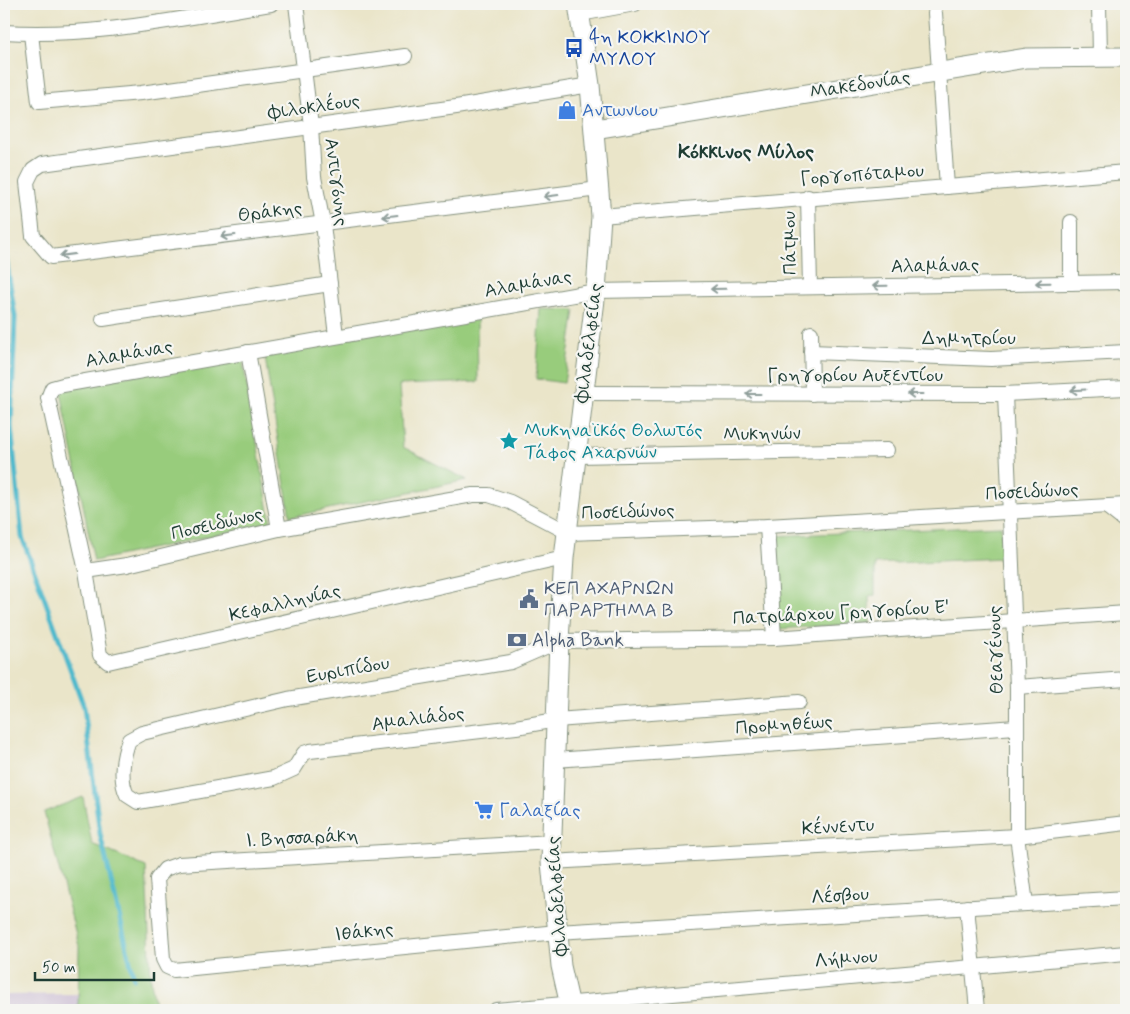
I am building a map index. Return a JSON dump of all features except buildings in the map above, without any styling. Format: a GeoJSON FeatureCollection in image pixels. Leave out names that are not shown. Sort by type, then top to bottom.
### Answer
{"type":"FeatureCollection","features":[{"type":"Feature","properties":{"kind":"main road","name":"Φιλαδελφείας"},"geometry":{"type":"LineString","coordinates":[[570,1007],[557,932],[551,862],[558,642],[564,558],[569,533],[583,393],[596,291],[601,216],[595,129],[579,9]]}},
{"type":"Feature","properties":{"kind":"main road","name":"Μακεδονίας"},"geometry":{"type":"LineString","coordinates":[[595,129],[1026,58],[1126,57]]}},
{"type":"Feature","properties":{"kind":"street"},"geometry":{"type":"LineString","coordinates":[[4,32],[31,34],[116,28],[271,4]]}},
{"type":"Feature","properties":{"kind":"street","name":"Αντιγόνης"},"geometry":{"type":"LineString","coordinates":[[296,4],[311,126],[314,176],[323,224],[336,336]]}},
{"type":"Feature","properties":{"kind":"street"},"geometry":{"type":"LineString","coordinates":[[579,9],[635,4]]}},
{"type":"Feature","properties":{"kind":"street"},"geometry":{"type":"LineString","coordinates":[[1099,4],[1100,56]]}},
{"type":"Feature","properties":{"kind":"street"},"geometry":{"type":"LineString","coordinates":[[935,13],[947,188]]}},
{"type":"Feature","properties":{"kind":"street"},"geometry":{"type":"LineString","coordinates":[[31,34],[39,102],[141,93],[303,72],[405,56]]}},
{"type":"Feature","properties":{"kind":"street","name":"Φιλοκλέους"},"geometry":{"type":"LineString","coordinates":[[42,164],[456,107],[590,85]]}},
{"type":"Feature","properties":{"kind":"street","name":"Θράκης"},"geometry":{"type":"LineString","coordinates":[[42,164],[33,170],[27,182],[33,236],[51,257],[599,189]]}},
{"type":"Feature","properties":{"kind":"street","name":"Γοργοπόταμου"},"geometry":{"type":"LineString","coordinates":[[601,216],[808,197],[947,188],[1126,172]]}},
{"type":"Feature","properties":{"kind":"street","name":"Πάτμου"},"geometry":{"type":"LineString","coordinates":[[808,197],[810,287]]}},
{"type":"Feature","properties":{"kind":"street"},"geometry":{"type":"LineString","coordinates":[[1071,222],[1071,283]]}},
{"type":"Feature","properties":{"kind":"street","name":"Αλαμάνας"},"geometry":{"type":"LineString","coordinates":[[86,571],[49,409],[48,398],[52,388],[596,291],[1126,282]]}},
{"type":"Feature","properties":{"kind":"street"},"geometry":{"type":"LineString","coordinates":[[103,318],[330,284]]}},
{"type":"Feature","properties":{"kind":"street"},"geometry":{"type":"LineString","coordinates":[[811,333],[812,394]]}},
{"type":"Feature","properties":{"kind":"street"},"geometry":{"type":"LineString","coordinates":[[248,352],[279,529]]}},
{"type":"Feature","properties":{"kind":"street","name":"Δημητρίου"},"geometry":{"type":"LineString","coordinates":[[811,352],[991,359],[1126,352]]}},
{"type":"Feature","properties":{"kind":"street","name":"Γρηγορίου Αυξεντίου"},"geometry":{"type":"LineString","coordinates":[[583,393],[1006,394],[1126,388]]}},
{"type":"Feature","properties":{"kind":"street","name":"Θεαγένους"},"geometry":{"type":"LineString","coordinates":[[1006,394],[1017,687],[1016,836],[1026,904]]}},
{"type":"Feature","properties":{"kind":"street","name":"Μυκηνών"},"geometry":{"type":"LineString","coordinates":[[577,456],[888,450]]}},
{"type":"Feature","properties":{"kind":"street","name":"Ποσειδώνος"},"geometry":{"type":"LineString","coordinates":[[86,571],[127,565],[279,529],[473,495],[490,495],[510,502],[569,533],[767,526],[1126,505]]}},
{"type":"Feature","properties":{"kind":"street"},"geometry":{"type":"LineString","coordinates":[[1107,507],[1126,522]]}},
{"type":"Feature","properties":{"kind":"street"},"geometry":{"type":"LineString","coordinates":[[767,526],[774,638]]}},
{"type":"Feature","properties":{"kind":"street","name":"Κεφαλληνίας"},"geometry":{"type":"LineString","coordinates":[[86,571],[100,654],[108,662],[564,558]]}},
{"type":"Feature","properties":{"kind":"street","name":"Πατριάρχου Γρηγορίου E'"},"geometry":{"type":"LineString","coordinates":[[558,642],[774,638],[1126,613]]}},
{"type":"Feature","properties":{"kind":"street","name":"Ευριπίδου"},"geometry":{"type":"LineString","coordinates":[[142,733],[288,699],[511,662],[558,642]]}},
{"type":"Feature","properties":{"kind":"street"},"geometry":{"type":"LineString","coordinates":[[1017,687],[1126,679]]}},
{"type":"Feature","properties":{"kind":"street","name":"Αμαλιάδος"},"geometry":{"type":"LineString","coordinates":[[142,733],[129,740],[125,751],[122,778],[127,795],[138,802],[285,775],[294,769],[304,753],[310,751],[516,727],[556,720],[799,702]]}},
{"type":"Feature","properties":{"kind":"street","name":"Προμηθέως"},"geometry":{"type":"LineString","coordinates":[[555,760],[1016,727]]}},
{"type":"Feature","properties":{"kind":"street","name":"Κέννεντυ"},"geometry":{"type":"LineString","coordinates":[[551,862],[1016,836],[1126,823]]}},
{"type":"Feature","properties":{"kind":"street","name":"Ι. Βησσαράκη"},"geometry":{"type":"LineString","coordinates":[[174,970],[167,967],[163,959],[157,879],[165,869],[179,864],[552,842]]}},
{"type":"Feature","properties":{"kind":"street","name":"Λέσβου"},"geometry":{"type":"LineString","coordinates":[[557,932],[1126,898]]}},
{"type":"Feature","properties":{"kind":"street"},"geometry":{"type":"LineString","coordinates":[[967,907],[971,966],[977,1010]]}},
{"type":"Feature","properties":{"kind":"street","name":"Ιθάκης"},"geometry":{"type":"LineString","coordinates":[[174,970],[557,932]]}},
{"type":"Feature","properties":{"kind":"street","name":"Λήμνου"},"geometry":{"type":"LineString","coordinates":[[496,1010],[570,1007],[971,966],[1126,953]]}},
{"type":"Feature","properties":{"kind":"shaded area"},"geometry":{"type":"Polygon","coordinates":[[[80,994],[78,1010],[4,1010],[4,995],[80,994]]]}},
{"type":"Feature","properties":{"kind":"green space"},"geometry":{"type":"Polygon","coordinates":[[[541,309],[575,310],[564,383],[536,379],[541,309]]]}},
{"type":"Feature","properties":{"kind":"green space"},"geometry":{"type":"Polygon","coordinates":[[[477,317],[478,382],[399,385],[403,447],[467,480],[290,517],[264,351],[477,317]]]}},
{"type":"Feature","properties":{"kind":"green space"},"geometry":{"type":"Polygon","coordinates":[[[242,357],[271,523],[94,561],[60,387],[242,357]]]}},
{"type":"Feature","properties":{"kind":"green space"},"geometry":{"type":"Polygon","coordinates":[[[1001,526],[1002,558],[875,564],[875,595],[869,596],[870,623],[777,629],[773,536],[1001,526]]]}},
{"type":"Feature","properties":{"kind":"green space"},"geometry":{"type":"Polygon","coordinates":[[[83,797],[92,844],[146,867],[151,981],[156,1010],[78,1010],[79,946],[44,812],[83,797]]]}},
{"type":"Feature","properties":{"kind":"waterway"},"geometry":{"type":"LineString","coordinates":[[4,246],[15,317],[11,426],[22,537],[84,707],[100,834],[134,978]]}},
{"type":"Feature","properties":{"kind":"place","name":"4η ΚΟΚΚΙΝΟΥ ΜΥΛΟΥ"},"geometry":{"type":"Point","coordinates":[574,48]}},
{"type":"Feature","properties":{"kind":"place","name":"Αντωνιου"},"geometry":{"type":"Point","coordinates":[567,110]}},
{"type":"Feature","properties":{"kind":"place","name":"Μυκηναϊκός Θολωτός Τάφος Αχαρνών"},"geometry":{"type":"Point","coordinates":[509,441]}},
{"type":"Feature","properties":{"kind":"place","name":"ΚΕΠ ΑΧΑΡΝΩΝ ΠΑΡΑΡΤΗΜΑ Β"},"geometry":{"type":"Point","coordinates":[529,599]}},
{"type":"Feature","properties":{"kind":"place","name":"Alpha Bank"},"geometry":{"type":"Point","coordinates":[517,640]}},
{"type":"Feature","properties":{"kind":"place","name":"Γαλαξίας"},"geometry":{"type":"Point","coordinates":[484,810]}},
{"type":"Feature","properties":{"kind":"district","name":"Κόκκινος Μύλος"},"geometry":{"type":"Point","coordinates":[746,152]}}]}
